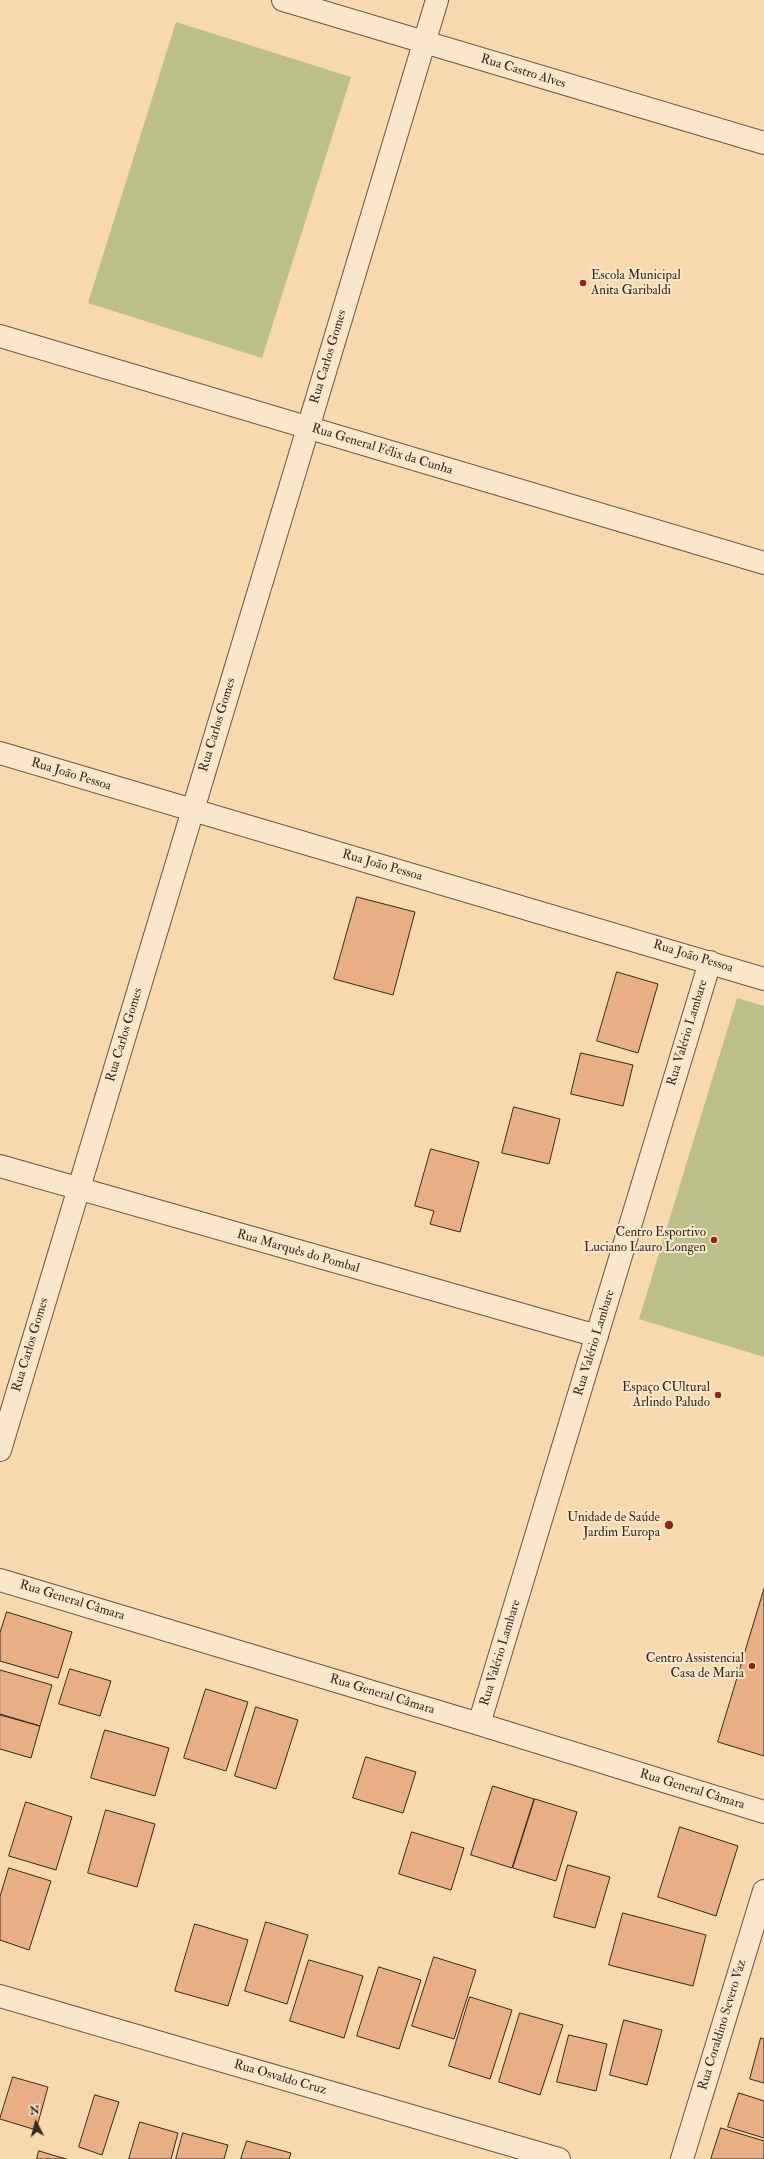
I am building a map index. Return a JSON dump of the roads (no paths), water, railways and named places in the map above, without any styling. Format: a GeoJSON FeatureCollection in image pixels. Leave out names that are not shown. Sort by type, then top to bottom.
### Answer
{"type":"FeatureCollection","features":[{"type":"Feature","properties":{"kind":"street","name":"Rua Castro Alves"},"geometry":{"type":"LineString","coordinates":[[282,0],[764,143]]}},
{"type":"Feature","properties":{"kind":"street","name":"Rua Carlos Gomes"},"geometry":{"type":"LineString","coordinates":[[0,1450],[437,0]]}},
{"type":"Feature","properties":{"kind":"street","name":"Rua General Félix da Cunha"},"geometry":{"type":"LineString","coordinates":[[0,336],[764,564]]}},
{"type":"Feature","properties":{"kind":"street","name":"Rua João Pessoa"},"geometry":{"type":"LineString","coordinates":[[0,754],[764,979]]}},
{"type":"Feature","properties":{"kind":"street","name":"Rua Valério Lambare"},"geometry":{"type":"LineString","coordinates":[[479,1724],[710,962]]}},
{"type":"Feature","properties":{"kind":"street","name":"Rua Marquês do Pombal"},"geometry":{"type":"LineString","coordinates":[[0,1166],[597,1336]]}},
{"type":"Feature","properties":{"kind":"street","name":"Rua General Câmara"},"geometry":{"type":"LineString","coordinates":[[0,1580],[479,1724],[764,1812]]}},
{"type":"Feature","properties":{"kind":"street","name":"Rua Coraldino Severo Vaz"},"geometry":{"type":"LineString","coordinates":[[682,2159],[764,1891]]}},
{"type":"Feature","properties":{"kind":"street","name":"Rua Osvaldo Cruz"},"geometry":{"type":"LineString","coordinates":[[0,1996],[559,2159]]}},
{"type":"Feature","properties":{"kind":"place","name":"Escola Municipal Anita Garibaldi"},"geometry":{"type":"Point","coordinates":[583,283]}},
{"type":"Feature","properties":{"kind":"place","name":"Centro Esportivo Luciano Lauro Longen"},"geometry":{"type":"Point","coordinates":[714,1240]}},
{"type":"Feature","properties":{"kind":"place","name":"Espaço CUltural Arlindo Paludo"},"geometry":{"type":"Point","coordinates":[718,1395]}},
{"type":"Feature","properties":{"kind":"place","name":"Unidade de Saúde Jardim Europa"},"geometry":{"type":"Point","coordinates":[669,1525]}},
{"type":"Feature","properties":{"kind":"place","name":"Centro Assistencial Casa de Maria"},"geometry":{"type":"Point","coordinates":[752,1666]}}]}
